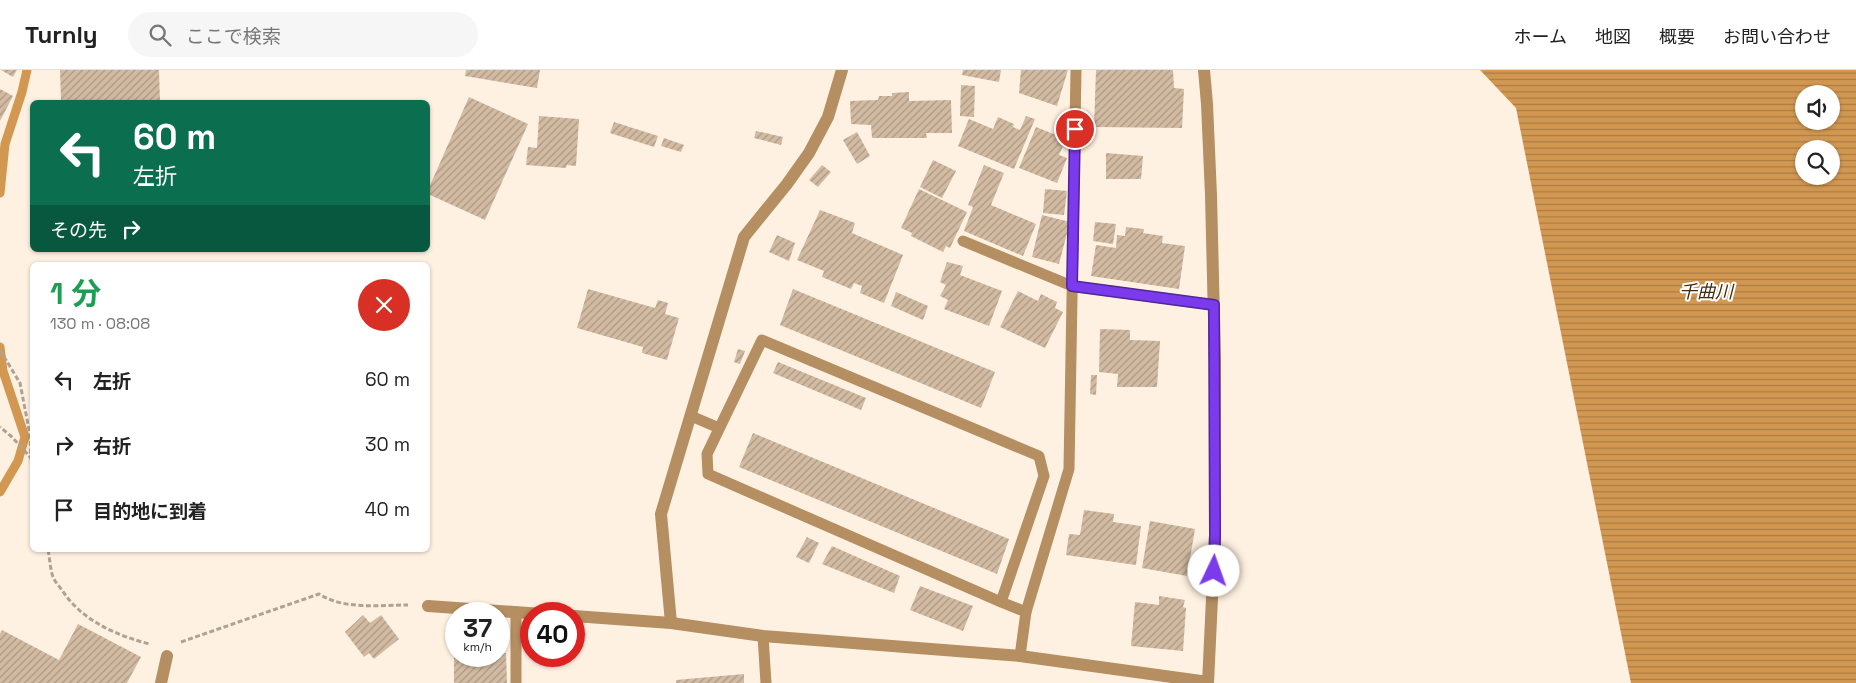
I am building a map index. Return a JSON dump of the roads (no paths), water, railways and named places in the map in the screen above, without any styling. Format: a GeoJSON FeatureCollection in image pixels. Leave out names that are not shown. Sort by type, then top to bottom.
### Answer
{"type":"FeatureCollection","features":[{"type":"Feature","properties":{"kind":"street"},"geometry":{"type":"LineString","coordinates":[[671,623],[661,514],[744,237],[788,184],[808,153],[828,117],[842,70]]}},
{"type":"Feature","properties":{"kind":"street"},"geometry":{"type":"LineString","coordinates":[[585,617],[671,623],[763,636],[1020,656],[1208,682],[1215,535],[1214,305],[1210,168],[1204,70]]}},
{"type":"Feature","properties":{"kind":"street"},"geometry":{"type":"LineString","coordinates":[[428,606],[520,612]]}},
{"type":"Feature","properties":{"kind":"street"},"geometry":{"type":"LineString","coordinates":[[161,683],[167,656]]}},
{"type":"Feature","properties":{"kind":"lane"},"geometry":{"type":"LineString","coordinates":[[1020,656],[1026,612],[1069,469],[1076,70]]}},
{"type":"Feature","properties":{"kind":"lane"},"geometry":{"type":"LineString","coordinates":[[963,241],[1072,286],[1214,305]]}},
{"type":"Feature","properties":{"kind":"lane"},"geometry":{"type":"LineString","coordinates":[[1001,602],[1044,476],[1039,456],[762,340],[707,454],[708,474],[1001,602],[1026,612]]}},
{"type":"Feature","properties":{"kind":"lane"},"geometry":{"type":"LineString","coordinates":[[691,416],[719,428]]}},
{"type":"Feature","properties":{"kind":"lane"},"geometry":{"type":"LineString","coordinates":[[516,612],[516,683]]}},
{"type":"Feature","properties":{"kind":"lane"},"geometry":{"type":"LineString","coordinates":[[763,636],[766,683]]}},
{"type":"Feature","properties":{"kind":"water","name":"千曲川"},"geometry":{"type":"Polygon","coordinates":[[[1480,70],[1856,70],[1856,683],[1631,683],[1516,108],[1480,70]]]}},
{"type":"Feature","properties":{"kind":"waterway"},"geometry":{"type":"LineString","coordinates":[[0,193],[5,144],[27,70]]}},
{"type":"Feature","properties":{"kind":"waterway"},"geometry":{"type":"LineString","coordinates":[[0,347],[3,371],[25,437],[18,461],[0,492]]}}]}
